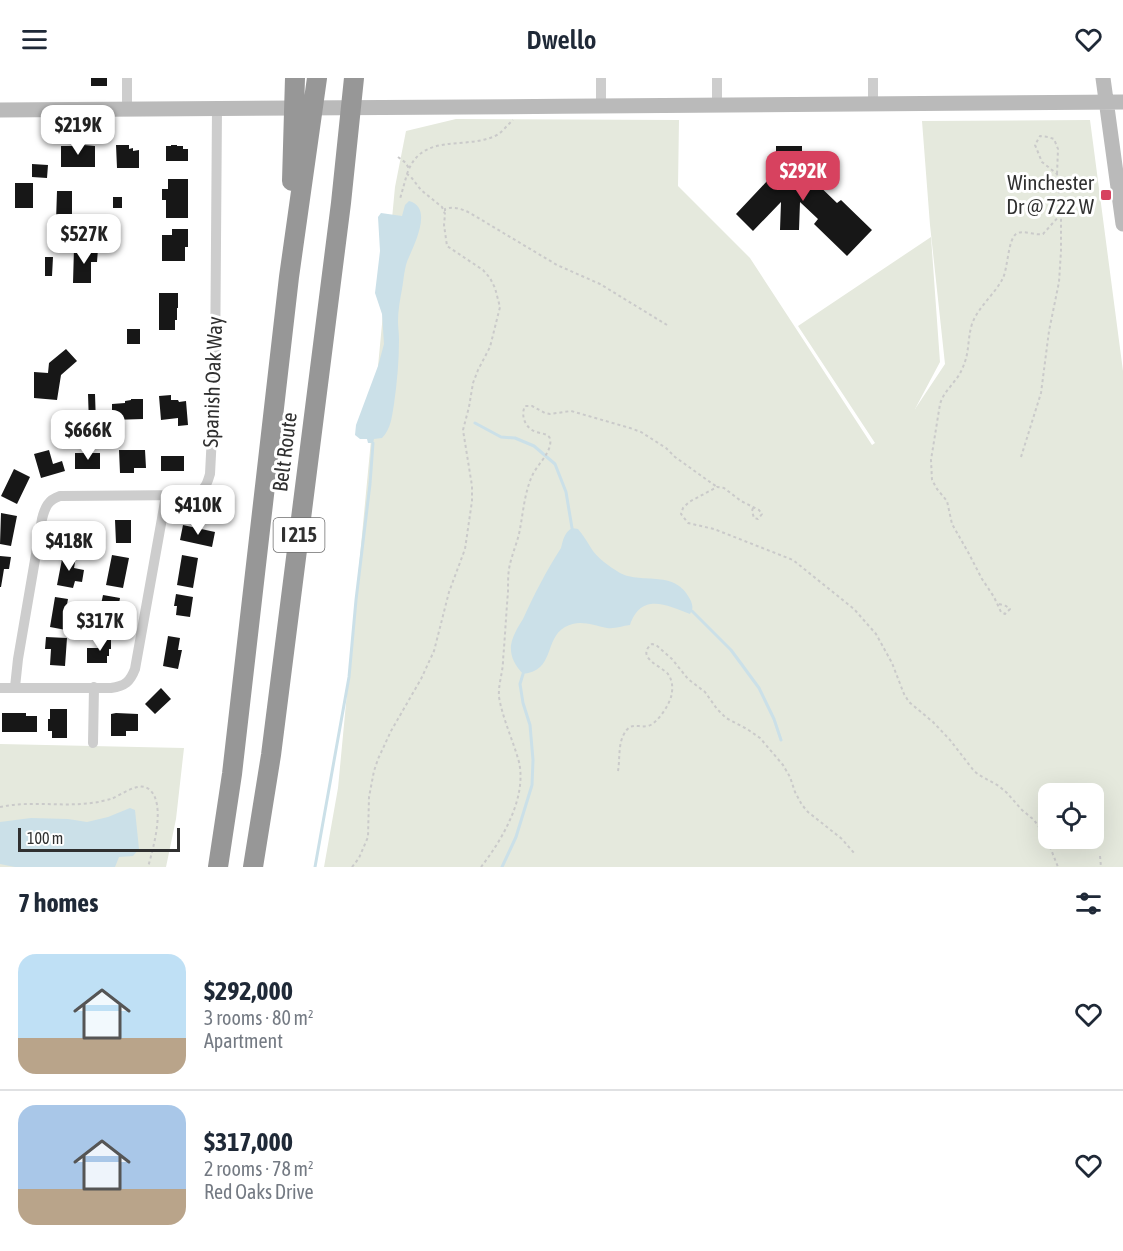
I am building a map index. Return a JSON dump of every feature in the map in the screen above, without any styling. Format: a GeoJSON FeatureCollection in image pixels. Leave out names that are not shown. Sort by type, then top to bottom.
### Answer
{"type":"FeatureCollection","features":[{"type":"Feature","properties":{"kind":"highway"},"geometry":{"type":"LineString","coordinates":[[289,277],[295,78]]}},
{"type":"Feature","properties":{"kind":"highway","name":"Belt Route"},"geometry":{"type":"LineString","coordinates":[[218,867],[232,774],[289,277],[318,78]]}},
{"type":"Feature","properties":{"kind":"highway","name":"Belt Route"},"geometry":{"type":"LineString","coordinates":[[254,867],[289,614],[341,203],[354,78]]}},
{"type":"Feature","properties":{"kind":"main road"},"geometry":{"type":"LineString","coordinates":[[1103,78],[1123,224]]}},
{"type":"Feature","properties":{"kind":"main road"},"geometry":{"type":"LineString","coordinates":[[0,110],[1123,102]]}},
{"type":"Feature","properties":{"kind":"street"},"geometry":{"type":"LineString","coordinates":[[127,78],[127,108]]}},
{"type":"Feature","properties":{"kind":"street"},"geometry":{"type":"LineString","coordinates":[[601,78],[601,106]]}},
{"type":"Feature","properties":{"kind":"street"},"geometry":{"type":"LineString","coordinates":[[717,78],[717,106]]}},
{"type":"Feature","properties":{"kind":"street"},"geometry":{"type":"LineString","coordinates":[[873,78],[873,105]]}},
{"type":"Feature","properties":{"kind":"street","name":"Spanish Oak Way"},"geometry":{"type":"LineString","coordinates":[[15,687],[38,543],[47,503],[60,496],[190,495],[199,492],[207,483],[210,474],[215,376],[218,108]]}},
{"type":"Feature","properties":{"kind":"street"},"geometry":{"type":"LineString","coordinates":[[0,688],[111,688],[124,685],[131,678],[135,669],[166,496]]}},
{"type":"Feature","properties":{"kind":"street"},"geometry":{"type":"LineString","coordinates":[[93,742],[94,687]]}},
{"type":"Feature","properties":{"kind":"path"},"geometry":{"type":"LineString","coordinates":[[400,199],[412,161],[423,151],[495,136],[513,120]]}},
{"type":"Feature","properties":{"kind":"path"},"geometry":{"type":"LineString","coordinates":[[1021,457],[1041,393],[1049,332],[1059,282],[1061,251],[1058,149],[1054,139],[1040,136],[1035,145],[1038,154],[1042,162],[1057,174]]}},
{"type":"Feature","properties":{"kind":"path"},"geometry":{"type":"LineString","coordinates":[[398,157],[409,168]]}},
{"type":"Feature","properties":{"kind":"path"},"geometry":{"type":"LineString","coordinates":[[407,174],[421,190],[442,207],[445,214]]}},
{"type":"Feature","properties":{"kind":"path"},"geometry":{"type":"LineString","coordinates":[[352,867],[359,858],[368,837],[369,797],[376,765],[391,731],[421,679],[434,651],[449,592],[465,549],[472,486],[463,430],[473,383],[490,347],[500,307],[495,288],[483,270],[447,246],[444,225],[445,209],[451,207],[471,213],[557,265],[600,284],[668,325]]}},
{"type":"Feature","properties":{"kind":"path"},"geometry":{"type":"LineString","coordinates":[[999,604],[1010,609],[1009,612],[1005,614],[1001,612],[952,524],[947,501],[932,480],[931,460],[936,424],[942,396],[962,372],[967,359],[972,325],[976,316],[1005,274],[1011,240],[1020,232],[1043,234],[1061,213]]}},
{"type":"Feature","properties":{"kind":"path"},"geometry":{"type":"LineString","coordinates":[[481,867],[500,841],[519,791],[520,770],[499,694],[509,570],[527,491],[533,475],[548,452],[551,440],[548,435],[535,432],[527,426],[523,415],[525,406],[532,406],[550,414],[571,411],[641,432],[717,487],[724,488],[753,508]]}},
{"type":"Feature","properties":{"kind":"path"},"geometry":{"type":"LineString","coordinates":[[717,487],[689,502],[683,508],[681,514],[688,523],[714,529],[793,560],[854,609],[876,634],[909,702],[950,740],[974,771],[999,786],[1034,820],[1046,837],[1058,867]]}},
{"type":"Feature","properties":{"kind":"path"},"geometry":{"type":"LineString","coordinates":[[618,771],[621,741],[625,732],[632,726],[649,726],[665,709],[671,697],[673,687],[669,675],[647,655],[648,646],[656,645],[672,659],[688,679],[705,692],[726,718],[760,738],[783,765],[802,805],[842,839],[854,853]]}},
{"type":"Feature","properties":{"kind":"path"},"geometry":{"type":"LineString","coordinates":[[0,807],[19,804],[97,802],[113,799],[135,788],[147,788],[153,794],[157,809],[156,838],[148,867]]}},
{"type":"Feature","properties":{"kind":"path"},"geometry":{"type":"LineString","coordinates":[[1100,856],[1101,867]]}},
{"type":"Feature","properties":{"kind":"shaded area"},"geometry":{"type":"Polygon","coordinates":[[[456,119],[679,120],[678,186],[750,258],[872,445],[875,443],[798,326],[931,237],[940,362],[915,409],[945,364],[930,225],[922,121],[1090,120],[1123,371],[1123,867],[324,867],[338,788],[395,187],[406,131],[456,119]]]}},
{"type":"Feature","properties":{"kind":"shaded area"},"geometry":{"type":"Polygon","coordinates":[[[0,744],[184,748],[176,819],[166,867],[0,867],[0,744]]]}},
{"type":"Feature","properties":{"kind":"water"},"geometry":{"type":"Polygon","coordinates":[[[409,201],[420,210],[421,218],[418,235],[406,265],[399,305],[398,364],[393,413],[382,438],[368,443],[367,439],[360,439],[355,435],[356,425],[384,344],[382,314],[375,293],[380,251],[378,217],[381,213],[402,216],[405,205],[409,201]]]}},
{"type":"Feature","properties":{"kind":"water"},"geometry":{"type":"Polygon","coordinates":[[[572,528],[578,529],[594,552],[620,573],[677,584],[691,601],[692,611],[690,614],[656,604],[641,608],[630,625],[610,628],[575,623],[558,632],[540,667],[533,672],[523,674],[512,657],[513,638],[540,583],[561,548],[563,539],[572,528]]]}},
{"type":"Feature","properties":{"kind":"water"},"geometry":{"type":"Polygon","coordinates":[[[130,808],[135,810],[139,849],[133,856],[119,857],[115,867],[15,867],[0,864],[0,822],[31,818],[87,822],[130,808]]]}},
{"type":"Feature","properties":{"kind":"building"},"geometry":{"type":"Polygon","coordinates":[[[91,78],[107,78],[107,86],[91,86],[91,78]]]}},
{"type":"Feature","properties":{"kind":"building"},"geometry":{"type":"Polygon","coordinates":[[[72,144],[95,146],[95,167],[61,167],[61,146],[72,146],[72,144]]]}},
{"type":"Feature","properties":{"kind":"building"},"geometry":{"type":"Polygon","coordinates":[[[116,145],[129,145],[129,149],[133,148],[133,151],[139,150],[139,168],[117,168],[116,145]]]}},
{"type":"Feature","properties":{"kind":"building"},"geometry":{"type":"Polygon","coordinates":[[[166,146],[188,149],[188,161],[166,161],[166,146]]]}},
{"type":"Feature","properties":{"kind":"building"},"geometry":{"type":"Polygon","coordinates":[[[776,146],[802,146],[802,165],[812,165],[811,178],[837,203],[841,200],[872,230],[847,256],[814,224],[818,219],[800,202],[799,230],[780,230],[781,202],[753,231],[736,214],[768,180],[768,165],[776,165],[776,146]]]}},
{"type":"Feature","properties":{"kind":"building"},"geometry":{"type":"Polygon","coordinates":[[[32,164],[48,165],[47,178],[32,177],[32,164]]]}},
{"type":"Feature","properties":{"kind":"building"},"geometry":{"type":"Polygon","coordinates":[[[168,179],[188,179],[188,218],[166,218],[166,200],[162,200],[162,189],[168,189],[168,179]]]}},
{"type":"Feature","properties":{"kind":"building"},"geometry":{"type":"Polygon","coordinates":[[[15,183],[33,183],[33,208],[15,208],[15,183]]]}},
{"type":"Feature","properties":{"kind":"building"},"geometry":{"type":"Polygon","coordinates":[[[57,191],[72,191],[72,221],[56,221],[57,191]]]}},
{"type":"Feature","properties":{"kind":"building"},"geometry":{"type":"Polygon","coordinates":[[[113,197],[122,197],[122,208],[113,208],[113,197]]]}},
{"type":"Feature","properties":{"kind":"building"},"geometry":{"type":"Polygon","coordinates":[[[172,229],[188,229],[185,261],[162,261],[162,235],[172,235],[172,229]]]}},
{"type":"Feature","properties":{"kind":"building"},"geometry":{"type":"Polygon","coordinates":[[[74,248],[98,249],[97,262],[91,262],[91,283],[73,283],[74,248]]]}},
{"type":"Feature","properties":{"kind":"building"},"geometry":{"type":"Polygon","coordinates":[[[45,257],[53,257],[52,276],[45,276],[45,257]]]}},
{"type":"Feature","properties":{"kind":"building"},"geometry":{"type":"Polygon","coordinates":[[[159,293],[178,293],[175,330],[159,330],[159,293]]]}},
{"type":"Feature","properties":{"kind":"building"},"geometry":{"type":"Polygon","coordinates":[[[127,329],[140,329],[140,344],[127,344],[127,329]]]}},
{"type":"Feature","properties":{"kind":"building"},"geometry":{"type":"Polygon","coordinates":[[[66,349],[77,361],[61,375],[57,400],[34,398],[34,372],[48,373],[49,363],[66,349]]]}},
{"type":"Feature","properties":{"kind":"building"},"geometry":{"type":"Polygon","coordinates":[[[88,394],[95,394],[96,424],[89,424],[88,394]]]}},
{"type":"Feature","properties":{"kind":"building"},"geometry":{"type":"Polygon","coordinates":[[[171,395],[171,400],[186,401],[188,425],[178,426],[178,418],[161,420],[159,396],[171,395]]]}},
{"type":"Feature","properties":{"kind":"building"},"geometry":{"type":"Polygon","coordinates":[[[131,399],[143,399],[143,419],[112,420],[112,404],[125,403],[131,399]]]}},
{"type":"Feature","properties":{"kind":"building"},"geometry":{"type":"Polygon","coordinates":[[[49,450],[53,464],[62,461],[65,471],[41,478],[34,454],[49,450]]]}},
{"type":"Feature","properties":{"kind":"building"},"geometry":{"type":"Polygon","coordinates":[[[119,450],[145,450],[146,468],[134,468],[134,473],[120,473],[119,450]]]}},
{"type":"Feature","properties":{"kind":"building"},"geometry":{"type":"Polygon","coordinates":[[[75,453],[100,453],[100,469],[75,469],[75,453]]]}},
{"type":"Feature","properties":{"kind":"building"},"geometry":{"type":"Polygon","coordinates":[[[161,456],[184,456],[184,471],[161,471],[161,456]]]}},
{"type":"Feature","properties":{"kind":"building"},"geometry":{"type":"Polygon","coordinates":[[[14,469],[30,477],[17,504],[1,496],[14,469]]]}},
{"type":"Feature","properties":{"kind":"building"},"geometry":{"type":"Polygon","coordinates":[[[1,513],[17,516],[11,546],[0,544],[1,513]]]}},
{"type":"Feature","properties":{"kind":"building"},"geometry":{"type":"Polygon","coordinates":[[[115,520],[131,520],[131,543],[116,543],[115,520]]]}},
{"type":"Feature","properties":{"kind":"building"},"geometry":{"type":"Polygon","coordinates":[[[66,522],[77,522],[77,531],[91,531],[91,546],[71,546],[69,533],[66,533],[66,522]]]}},
{"type":"Feature","properties":{"kind":"building"},"geometry":{"type":"Polygon","coordinates":[[[183,525],[215,532],[212,547],[180,540],[183,525]]]}},
{"type":"Feature","properties":{"kind":"building"},"geometry":{"type":"Polygon","coordinates":[[[63,554],[76,557],[74,568],[84,570],[82,582],[75,581],[73,588],[57,585],[63,554]]]}},
{"type":"Feature","properties":{"kind":"building"},"geometry":{"type":"Polygon","coordinates":[[[112,555],[129,558],[123,588],[106,585],[112,555]]]}},
{"type":"Feature","properties":{"kind":"building"},"geometry":{"type":"Polygon","coordinates":[[[182,555],[198,558],[193,588],[177,585],[182,555]]]}},
{"type":"Feature","properties":{"kind":"building"},"geometry":{"type":"Polygon","coordinates":[[[0,556],[11,557],[9,569],[4,569],[1,587],[0,587],[0,556]]]}},
{"type":"Feature","properties":{"kind":"building"},"geometry":{"type":"Polygon","coordinates":[[[176,594],[193,597],[190,617],[176,615],[177,606],[174,606],[176,594]]]}},
{"type":"Feature","properties":{"kind":"building"},"geometry":{"type":"Polygon","coordinates":[[[103,595],[120,598],[118,609],[115,608],[113,617],[99,614],[103,595]]]}},
{"type":"Feature","properties":{"kind":"building"},"geometry":{"type":"Polygon","coordinates":[[[55,597],[68,599],[66,610],[70,610],[66,630],[50,627],[55,597]]]}},
{"type":"Feature","properties":{"kind":"building"},"geometry":{"type":"Polygon","coordinates":[[[168,636],[180,638],[178,650],[182,650],[178,669],[163,666],[168,636]]]}},
{"type":"Feature","properties":{"kind":"building"},"geometry":{"type":"Polygon","coordinates":[[[46,637],[67,638],[65,666],[50,665],[51,649],[45,649],[46,637]]]}},
{"type":"Feature","properties":{"kind":"building"},"geometry":{"type":"Polygon","coordinates":[[[100,638],[111,638],[107,663],[87,663],[87,648],[100,648],[100,638]]]}},
{"type":"Feature","properties":{"kind":"building"},"geometry":{"type":"Polygon","coordinates":[[[161,688],[171,699],[155,714],[145,704],[161,688]]]}},
{"type":"Feature","properties":{"kind":"building"},"geometry":{"type":"Polygon","coordinates":[[[50,709],[67,709],[67,738],[52,738],[52,731],[48,731],[50,709]]]}},
{"type":"Feature","properties":{"kind":"building"},"geometry":{"type":"Polygon","coordinates":[[[2,713],[26,713],[26,716],[37,716],[37,732],[2,732],[2,713]]]}},
{"type":"Feature","properties":{"kind":"building"},"geometry":{"type":"Polygon","coordinates":[[[111,714],[138,714],[138,731],[126,731],[126,736],[111,736],[111,714]]]}},
{"type":"Feature","properties":{"kind":"waterway"},"geometry":{"type":"LineString","coordinates":[[475,423],[501,437],[515,438],[534,446],[555,464],[566,492],[572,528]]}},
{"type":"Feature","properties":{"kind":"waterway"},"geometry":{"type":"LineString","coordinates":[[315,867],[349,677],[373,443]]}},
{"type":"Feature","properties":{"kind":"waterway"},"geometry":{"type":"LineString","coordinates":[[692,611],[731,650],[759,688],[781,740]]}},
{"type":"Feature","properties":{"kind":"waterway"},"geometry":{"type":"LineString","coordinates":[[502,867],[516,837],[532,785],[533,760],[530,725],[520,684],[523,674]]}},
{"type":"Feature","properties":{"kind":"place","name":"Winchester Dr @ 722 W"},"geometry":{"type":"Point","coordinates":[1106,195]}}]}
